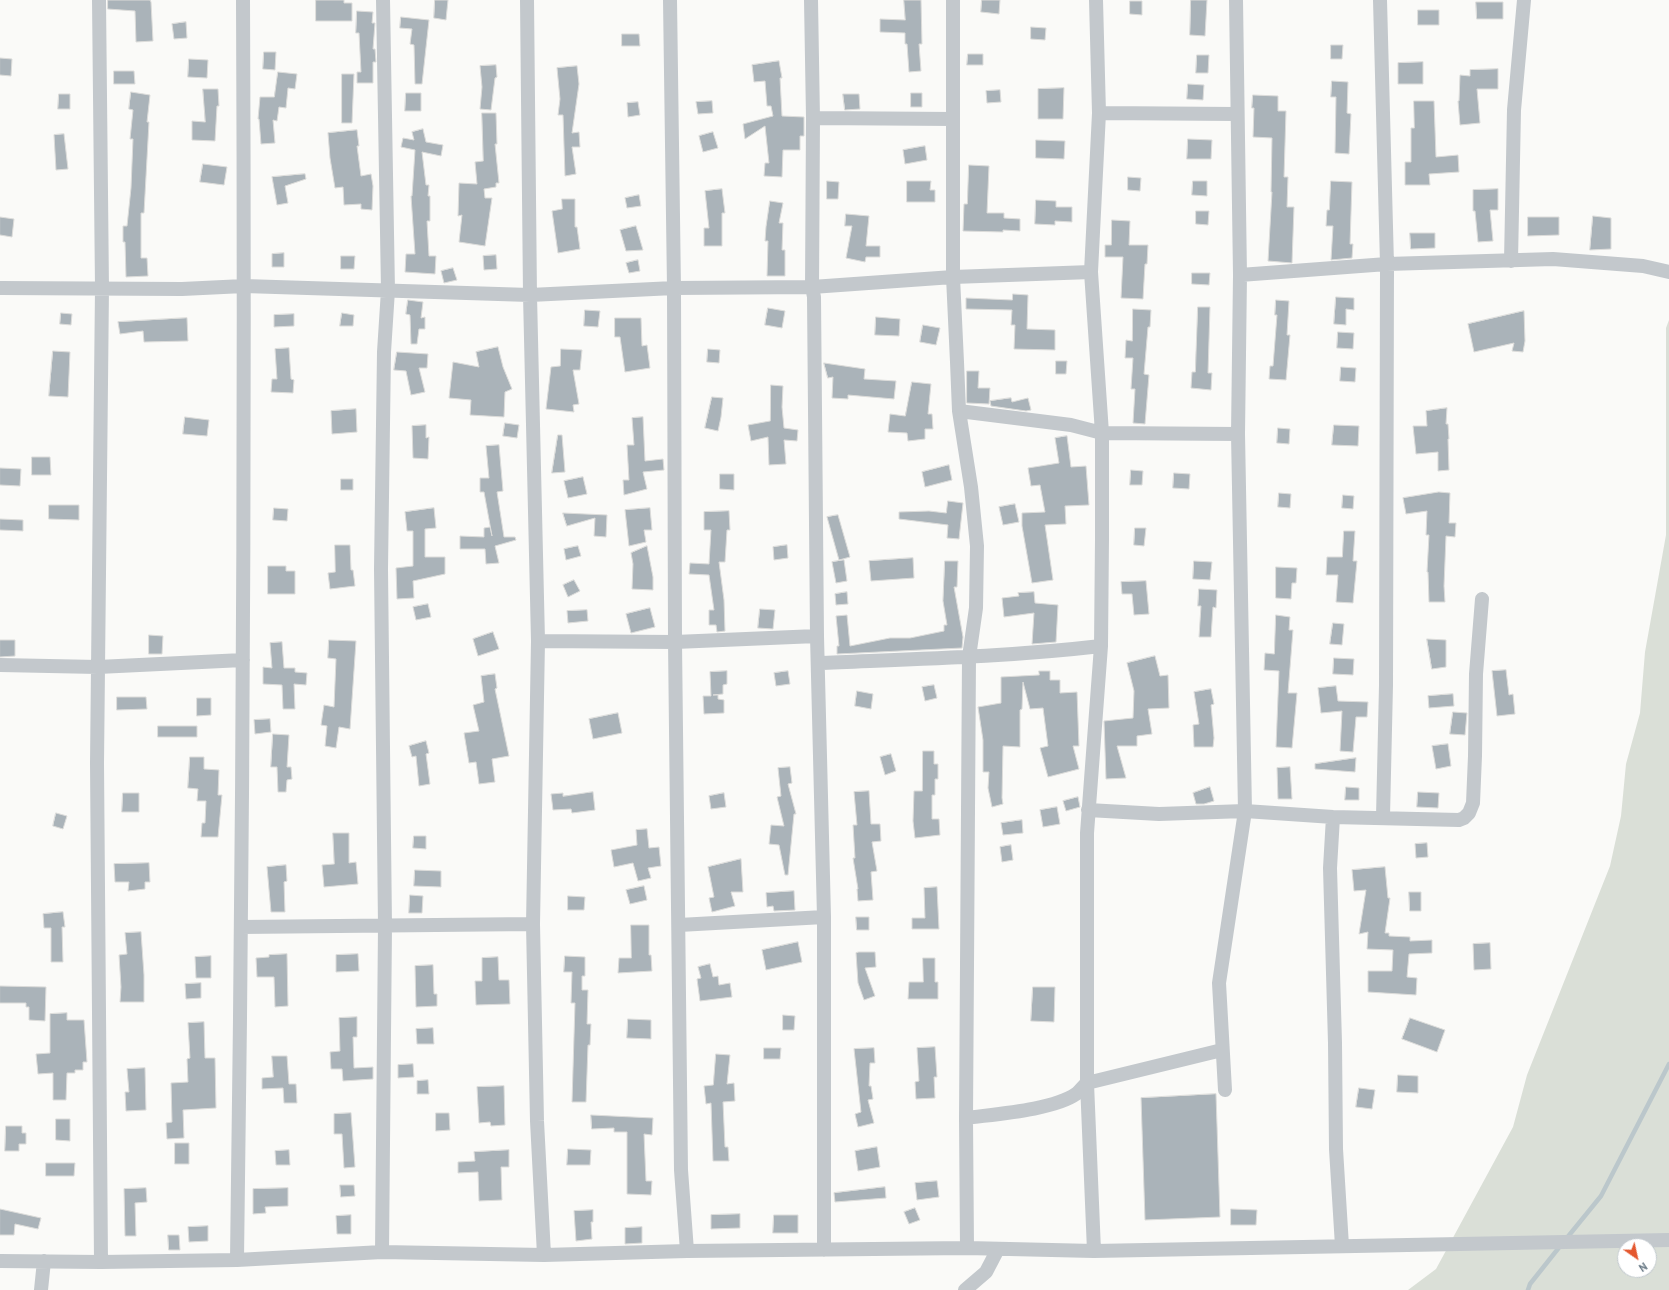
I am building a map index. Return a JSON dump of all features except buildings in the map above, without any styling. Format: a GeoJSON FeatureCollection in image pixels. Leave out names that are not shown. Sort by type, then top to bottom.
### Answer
{"type":"FeatureCollection","features":[{"type":"Feature","properties":{"kind":"street"},"geometry":{"type":"LineString","coordinates":[[99,0],[102,288],[98,667],[101,1262]]}},
{"type":"Feature","properties":{"kind":"street"},"geometry":{"type":"LineString","coordinates":[[236,1260],[243,660],[243,0]]}},
{"type":"Feature","properties":{"kind":"street"},"geometry":{"type":"LineString","coordinates":[[382,1252],[386,926],[381,568],[384,352],[388,290],[383,0]]}},
{"type":"Feature","properties":{"kind":"street"},"geometry":{"type":"LineString","coordinates":[[527,0],[530,295],[538,641],[533,924],[537,1121],[544,1255]]}},
{"type":"Feature","properties":{"kind":"street"},"geometry":{"type":"LineString","coordinates":[[670,0],[674,288],[675,642],[682,1170],[687,1251]]}},
{"type":"Feature","properties":{"kind":"street"},"geometry":{"type":"LineString","coordinates":[[811,0],[813,118],[812,287],[814,297],[817,636],[824,917],[824,1250]]}},
{"type":"Feature","properties":{"kind":"street"},"geometry":{"type":"LineString","coordinates":[[953,0],[953,277],[959,411],[972,487],[977,546],[976,608],[969,657],[966,1118],[967,1248]]}},
{"type":"Feature","properties":{"kind":"street"},"geometry":{"type":"LineString","coordinates":[[1094,1251],[1087,1083],[1087,833],[1100,646],[1102,433],[1091,272],[1099,113],[1096,0]]}},
{"type":"Feature","properties":{"kind":"street"},"geometry":{"type":"LineString","coordinates":[[1224,1090],[1219,983],[1245,811],[1238,434],[1240,275],[1236,114],[1236,0]]}},
{"type":"Feature","properties":{"kind":"street"},"geometry":{"type":"LineString","coordinates":[[1380,0],[1387,264],[1386,677],[1383,817]]}},
{"type":"Feature","properties":{"kind":"street"},"geometry":{"type":"LineString","coordinates":[[1511,261],[1514,110],[1524,0]]}},
{"type":"Feature","properties":{"kind":"street"},"geometry":{"type":"LineString","coordinates":[[1099,113],[1236,114]]}},
{"type":"Feature","properties":{"kind":"street"},"geometry":{"type":"LineString","coordinates":[[813,118],[953,119]]}},
{"type":"Feature","properties":{"kind":"street"},"geometry":{"type":"LineString","coordinates":[[1240,275],[1387,264],[1553,259],[1643,266],[1669,272]]}},
{"type":"Feature","properties":{"kind":"street"},"geometry":{"type":"LineString","coordinates":[[0,288],[182,289],[244,286],[530,295],[674,288],[812,287],[953,277],[1091,272]]}},
{"type":"Feature","properties":{"kind":"street"},"geometry":{"type":"LineString","coordinates":[[959,411],[1071,425],[1102,433],[1238,434]]}},
{"type":"Feature","properties":{"kind":"street"},"geometry":{"type":"LineString","coordinates":[[1088,810],[1159,814],[1245,811],[1333,817],[1459,820],[1469,813],[1473,795],[1476,674],[1482,599]]}},
{"type":"Feature","properties":{"kind":"street"},"geometry":{"type":"LineString","coordinates":[[538,641],[675,642],[817,636]]}},
{"type":"Feature","properties":{"kind":"street"},"geometry":{"type":"LineString","coordinates":[[818,663],[969,657],[1100,646]]}},
{"type":"Feature","properties":{"kind":"street"},"geometry":{"type":"LineString","coordinates":[[0,665],[98,667],[243,660]]}},
{"type":"Feature","properties":{"kind":"street"},"geometry":{"type":"LineString","coordinates":[[1333,817],[1330,868],[1335,1042],[1336,1149],[1342,1246]]}},
{"type":"Feature","properties":{"kind":"street"},"geometry":{"type":"LineString","coordinates":[[679,925],[824,917]]}},
{"type":"Feature","properties":{"kind":"street"},"geometry":{"type":"LineString","coordinates":[[241,927],[533,924]]}},
{"type":"Feature","properties":{"kind":"street"},"geometry":{"type":"LineString","coordinates":[[966,1118],[1039,1108],[1069,1098],[1077,1093],[1087,1083],[1222,1050]]}},
{"type":"Feature","properties":{"kind":"street"},"geometry":{"type":"LineString","coordinates":[[0,1261],[101,1262],[236,1260],[382,1252],[544,1255],[687,1251],[967,1248],[1094,1251],[1669,1240]]}},
{"type":"Feature","properties":{"kind":"street"},"geometry":{"type":"LineString","coordinates":[[965,1290],[986,1272],[998,1249]]}},
{"type":"Feature","properties":{"kind":"street"},"geometry":{"type":"LineString","coordinates":[[41,1290],[44,1261]]}},
{"type":"Feature","properties":{"kind":"shaded area"},"geometry":{"type":"Polygon","coordinates":[[[1669,320],[1669,1290],[1408,1290],[1436,1269],[1513,1127],[1527,1075],[1610,866],[1621,816],[1626,764],[1640,713],[1645,652],[1666,535],[1666,328],[1669,320]]]}},
{"type":"Feature","properties":{"kind":"waterway"},"geometry":{"type":"LineString","coordinates":[[1566,1239],[1601,1196],[1669,1064]]}},
{"type":"Feature","properties":{"kind":"waterway"},"geometry":{"type":"LineString","coordinates":[[1528,1290],[1530,1284],[1561,1245]]}}]}
